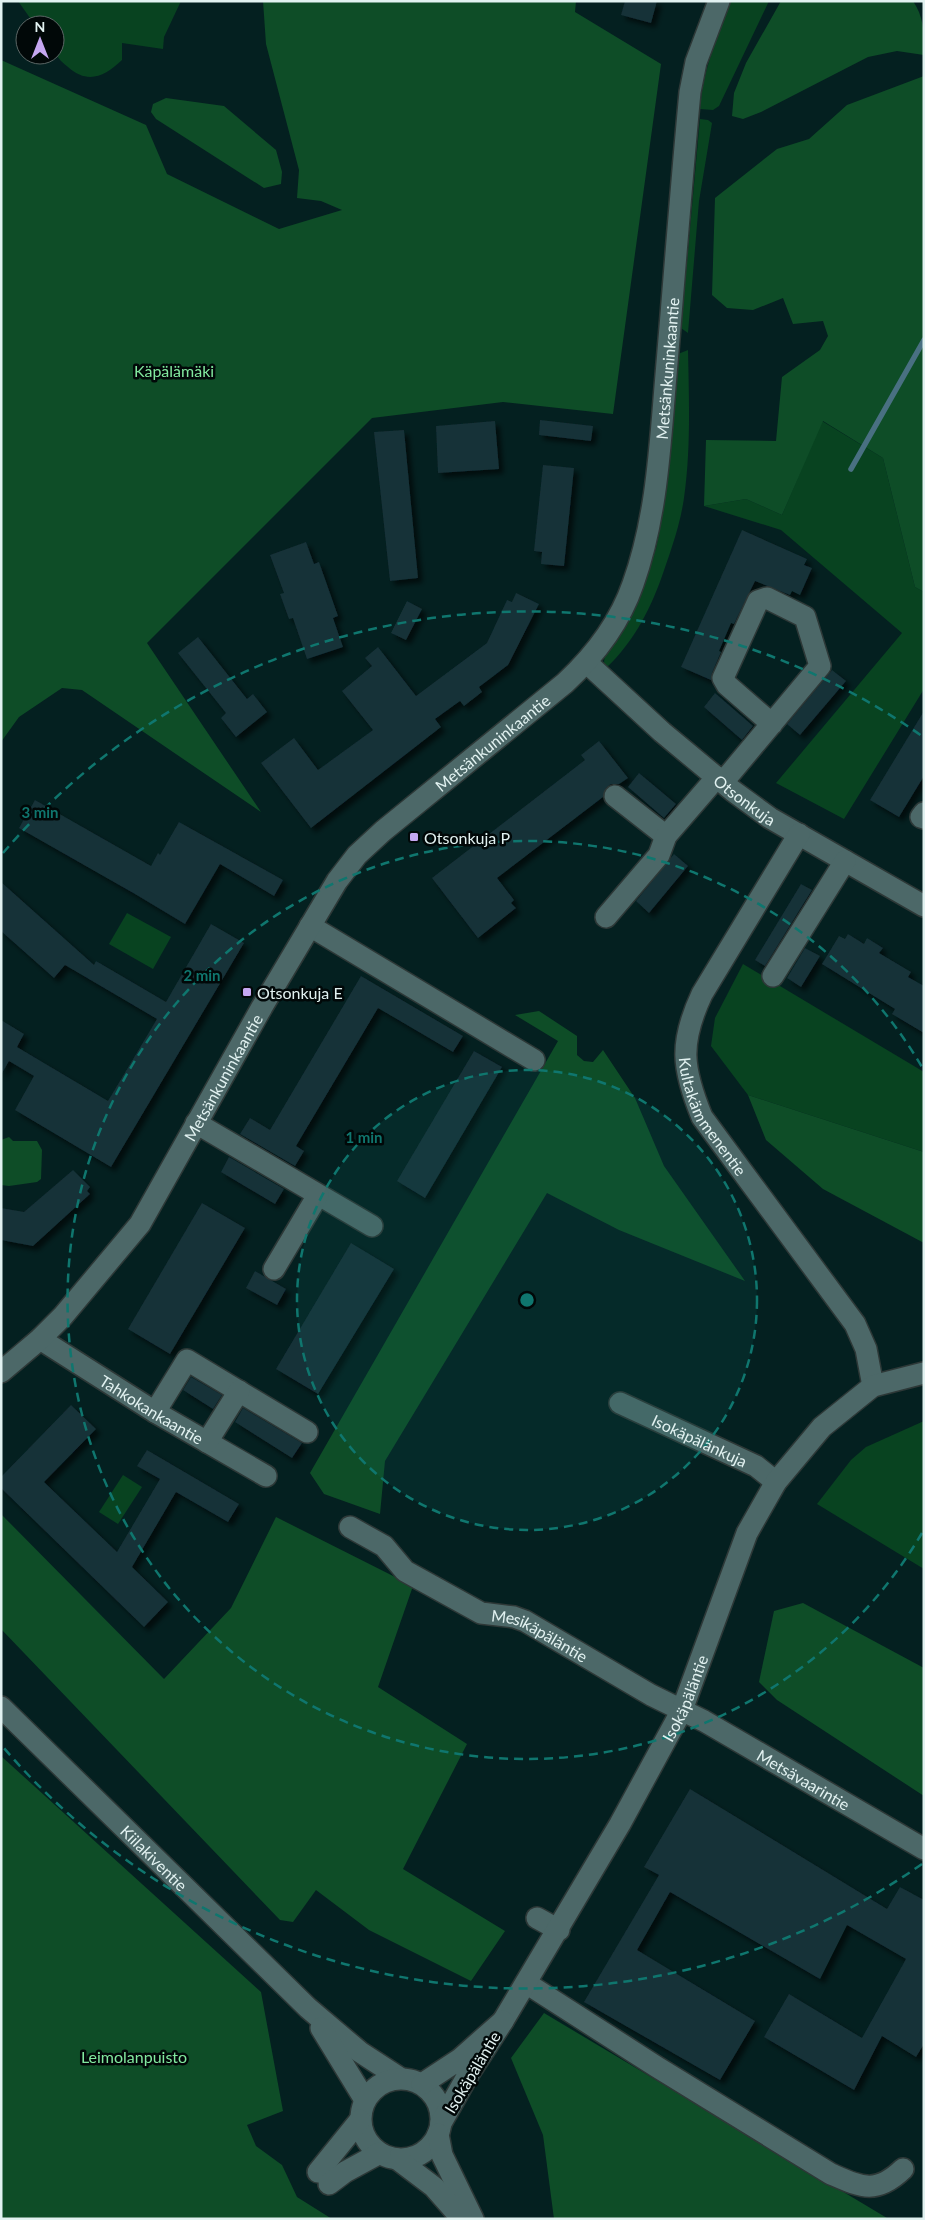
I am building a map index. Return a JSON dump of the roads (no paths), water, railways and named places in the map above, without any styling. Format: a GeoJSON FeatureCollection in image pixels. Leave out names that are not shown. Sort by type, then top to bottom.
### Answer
{"type":"FeatureCollection","features":[{"type":"Feature","properties":{"kind":"street","name":"Metsänkuninkaantie"},"geometry":{"type":"LineString","coordinates":[[1,1372],[40,1339],[63,1316],[140,1224],[262,1007],[337,881],[357,855],[383,831],[566,683],[587,663],[612,628],[633,586],[645,548],[659,462],[690,92],[696,62],[719,1]]}},
{"type":"Feature","properties":{"kind":"street"},"geometry":{"type":"LineString","coordinates":[[606,918],[660,855],[666,836],[772,724],[820,666],[805,617],[767,598],[758,601],[723,678],[727,686],[772,724]]}},
{"type":"Feature","properties":{"kind":"street","name":"Otsonkuja"},"geometry":{"type":"LineString","coordinates":[[587,663],[610,687],[720,780],[770,818],[924,906]]}},
{"type":"Feature","properties":{"kind":"street"},"geometry":{"type":"LineString","coordinates":[[615,796],[666,836]]}},
{"type":"Feature","properties":{"kind":"street"},"geometry":{"type":"LineString","coordinates":[[924,813],[921,817],[924,818]]}},
{"type":"Feature","properties":{"kind":"street","name":"Kultakämmenentie"},"geometry":{"type":"LineString","coordinates":[[799,834],[702,994],[691,1018],[685,1045],[686,1068],[693,1095],[702,1117],[855,1324],[866,1349],[873,1386]]}},
{"type":"Feature","properties":{"kind":"street"},"geometry":{"type":"LineString","coordinates":[[773,976],[845,861]]}},
{"type":"Feature","properties":{"kind":"street"},"geometry":{"type":"LineString","coordinates":[[310,926],[534,1060]]}},
{"type":"Feature","properties":{"kind":"street"},"geometry":{"type":"LineString","coordinates":[[196,1124],[372,1226]]}},
{"type":"Feature","properties":{"kind":"street"},"geometry":{"type":"LineString","coordinates":[[274,1269],[318,1195]]}},
{"type":"Feature","properties":{"kind":"street","name":"Tahkokankaantie"},"geometry":{"type":"LineString","coordinates":[[40,1339],[155,1412],[266,1476]]}},
{"type":"Feature","properties":{"kind":"street"},"geometry":{"type":"LineString","coordinates":[[155,1412],[187,1360],[307,1432]]}},
{"type":"Feature","properties":{"kind":"street"},"geometry":{"type":"LineString","coordinates":[[873,1386],[924,1373]]}},
{"type":"Feature","properties":{"kind":"street","name":"Isokäpäläntie"},"geometry":{"type":"LineString","coordinates":[[440,2129],[468,2075],[559,1930],[620,1824],[682,1710],[747,1533],[776,1482],[822,1427],[873,1386]]}},
{"type":"Feature","properties":{"kind":"street"},"geometry":{"type":"LineString","coordinates":[[207,1442],[239,1391]]}},
{"type":"Feature","properties":{"kind":"street","name":"Isokäpälänkuja"},"geometry":{"type":"LineString","coordinates":[[620,1403],[756,1466],[776,1482]]}},
{"type":"Feature","properties":{"kind":"street","name":"Mesikäpäläntie"},"geometry":{"type":"LineString","coordinates":[[350,1527],[384,1546],[405,1571],[480,1613],[525,1621],[651,1695],[682,1710]]}},
{"type":"Feature","properties":{"kind":"street","name":"Kiilakiventie"},"geometry":{"type":"LineString","coordinates":[[1,1707],[308,2008],[360,2052],[400,2078]]}},
{"type":"Feature","properties":{"kind":"street","name":"Metsävaarintie"},"geometry":{"type":"LineString","coordinates":[[682,1710],[924,1849]]}},
{"type":"Feature","properties":{"kind":"street"},"geometry":{"type":"LineString","coordinates":[[537,1918],[559,1930]]}},
{"type":"Feature","properties":{"kind":"street"},"geometry":{"type":"LineString","coordinates":[[526,1983],[657,2067],[831,2174],[859,2186],[874,2186],[890,2182],[903,2169]]}},
{"type":"Feature","properties":{"kind":"street","name":"Kiilakiventie"},"geometry":{"type":"LineString","coordinates":[[308,2008],[345,2065],[363,2110]]}},
{"type":"Feature","properties":{"kind":"street","name":"Isokäpäläntie"},"geometry":{"type":"LineString","coordinates":[[422,2084],[460,2059],[503,2021]]}},
{"type":"Feature","properties":{"kind":"street"},"geometry":{"type":"LineString","coordinates":[[440,2129],[432,2144],[424,2152],[407,2159],[388,2156],[323,2178],[379,2085],[389,2080],[400,2078],[422,2084],[431,2091],[438,2101],[442,2155],[472,2219]]}},
{"type":"Feature","properties":{"kind":"street"},"geometry":{"type":"LineString","coordinates":[[363,2110],[366,2140],[434,2187],[462,2219]]}},
{"type":"Feature","properties":{"kind":"waterway"},"geometry":{"type":"LineString","coordinates":[[851,469],[924,340]]}},
{"type":"Feature","properties":{"kind":"place","name":"Otsonkuja P"},"geometry":{"type":"Point","coordinates":[414,837]}},
{"type":"Feature","properties":{"kind":"place","name":"Otsonkuja E"},"geometry":{"type":"Point","coordinates":[247,992]}},
{"type":"Feature","properties":{"kind":"park label","name":"Käpälämäki"},"geometry":{"type":"Point","coordinates":[174,370]}},
{"type":"Feature","properties":{"kind":"park label","name":"Leimolanpuisto"},"geometry":{"type":"Point","coordinates":[134,2056]}}]}
